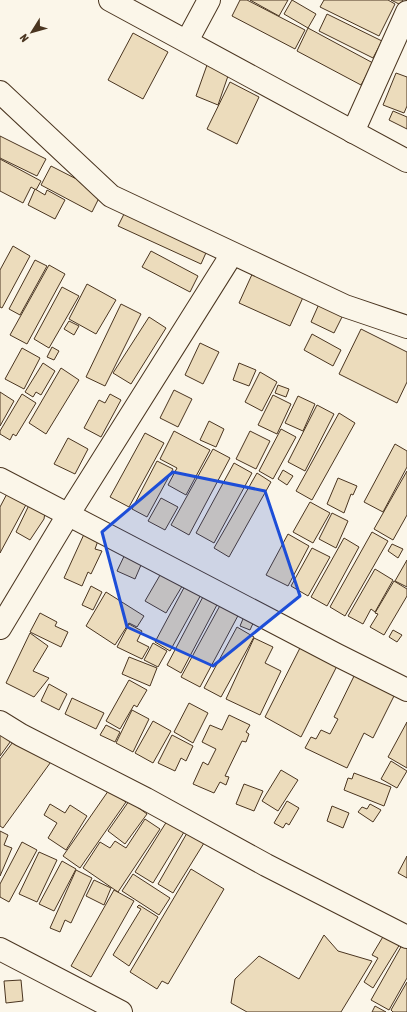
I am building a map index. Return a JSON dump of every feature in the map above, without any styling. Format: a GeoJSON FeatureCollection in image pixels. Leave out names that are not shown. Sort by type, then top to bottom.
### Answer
{"type":"FeatureCollection","features":[{"type":"Feature","properties":{"kind":"street"},"geometry":{"type":"LineString","coordinates":[[110,0],[187,40],[407,161]]}},
{"type":"Feature","properties":{"kind":"street"},"geometry":{"type":"LineString","coordinates":[[187,40],[209,0]]}},
{"type":"Feature","properties":{"kind":"street"},"geometry":{"type":"LineString","coordinates":[[353,132],[407,12]]}},
{"type":"Feature","properties":{"kind":"street"},"geometry":{"type":"LineString","coordinates":[[0,92],[111,196],[344,306],[407,327]]}},
{"type":"Feature","properties":{"kind":"street"},"geometry":{"type":"LineString","coordinates":[[0,628],[68,515],[232,254]]}},
{"type":"Feature","properties":{"kind":"street"},"geometry":{"type":"LineString","coordinates":[[0,479],[336,655],[407,690]]}},
{"type":"Feature","properties":{"kind":"street"},"geometry":{"type":"LineString","coordinates":[[0,722],[146,799],[266,865],[407,937]]}},
{"type":"Feature","properties":{"kind":"street"},"geometry":{"type":"LineString","coordinates":[[0,949],[120,1012]]}},
{"type":"Feature","properties":{"kind":"highlighted area"},"geometry":{"type":"Polygon","coordinates":[[[173,472],[265,491],[300,596],[213,666],[127,627],[102,532],[173,472]]]}},
{"type":"Feature","properties":{"kind":"building"},"geometry":{"type":"Polygon","coordinates":[[[240,0],[247,0],[305,30],[295,49],[232,16],[240,0]]]}},
{"type":"Feature","properties":{"kind":"building"},"geometry":{"type":"Polygon","coordinates":[[[250,0],[288,0],[279,16],[250,0]]]}},
{"type":"Feature","properties":{"kind":"building"},"geometry":{"type":"Polygon","coordinates":[[[292,0],[316,14],[308,28],[284,14],[292,0]]]}},
{"type":"Feature","properties":{"kind":"building"},"geometry":{"type":"Polygon","coordinates":[[[324,0],[388,0],[395,4],[379,36],[320,7],[324,0]]]}},
{"type":"Feature","properties":{"kind":"building"},"geometry":{"type":"Polygon","coordinates":[[[391,0],[403,0],[401,5],[391,0]]]}},
{"type":"Feature","properties":{"kind":"building"},"geometry":{"type":"Polygon","coordinates":[[[327,14],[382,41],[373,58],[319,31],[327,14]]]}},
{"type":"Feature","properties":{"kind":"building"},"geometry":{"type":"Polygon","coordinates":[[[308,28],[373,63],[361,85],[297,51],[308,28]]]}},
{"type":"Feature","properties":{"kind":"building"},"geometry":{"type":"Polygon","coordinates":[[[133,33],[168,52],[143,99],[108,80],[133,33]]]}},
{"type":"Feature","properties":{"kind":"building"},"geometry":{"type":"Polygon","coordinates":[[[207,65],[229,73],[218,105],[196,96],[207,65]]]}},
{"type":"Feature","properties":{"kind":"building"},"geometry":{"type":"Polygon","coordinates":[[[396,73],[407,77],[407,106],[404,113],[383,105],[396,73]]]}},
{"type":"Feature","properties":{"kind":"building"},"geometry":{"type":"Polygon","coordinates":[[[230,82],[259,97],[237,144],[207,129],[230,82]]]}},
{"type":"Feature","properties":{"kind":"building"},"geometry":{"type":"Polygon","coordinates":[[[393,111],[407,117],[407,129],[389,120],[393,111]]]}},
{"type":"Feature","properties":{"kind":"building"},"geometry":{"type":"Polygon","coordinates":[[[0,136],[46,159],[37,176],[0,158],[0,136]]]}},
{"type":"Feature","properties":{"kind":"building"},"geometry":{"type":"Polygon","coordinates":[[[0,159],[41,181],[36,190],[31,187],[23,203],[0,191],[0,159]]]}},
{"type":"Feature","properties":{"kind":"building"},"geometry":{"type":"Polygon","coordinates":[[[51,166],[102,192],[92,212],[41,185],[51,166]]]}},
{"type":"Feature","properties":{"kind":"building"},"geometry":{"type":"Polygon","coordinates":[[[35,189],[45,195],[47,190],[65,200],[55,219],[28,205],[35,189]]]}},
{"type":"Feature","properties":{"kind":"building"},"geometry":{"type":"Polygon","coordinates":[[[127,208],[209,246],[201,264],[118,226],[127,208]]]}},
{"type":"Feature","properties":{"kind":"building"},"geometry":{"type":"Polygon","coordinates":[[[13,246],[30,256],[2,308],[0,307],[0,270],[13,246]]]}},
{"type":"Feature","properties":{"kind":"building"},"geometry":{"type":"Polygon","coordinates":[[[151,251],[198,276],[190,292],[142,267],[151,251]]]}},
{"type":"Feature","properties":{"kind":"building"},"geometry":{"type":"Polygon","coordinates":[[[35,260],[47,266],[20,315],[9,309],[35,260]]]}},
{"type":"Feature","properties":{"kind":"building"},"geometry":{"type":"Polygon","coordinates":[[[49,265],[65,274],[27,344],[10,335],[49,265]]]}},
{"type":"Feature","properties":{"kind":"building"},"geometry":{"type":"Polygon","coordinates":[[[254,270],[305,293],[290,326],[239,303],[254,270]]]}},
{"type":"Feature","properties":{"kind":"building"},"geometry":{"type":"Polygon","coordinates":[[[87,284],[116,300],[96,334],[69,319],[87,284]]]}},
{"type":"Feature","properties":{"kind":"building"},"geometry":{"type":"Polygon","coordinates":[[[62,287],[79,296],[49,348],[34,339],[62,287]]]}},
{"type":"Feature","properties":{"kind":"building"},"geometry":{"type":"Polygon","coordinates":[[[121,304],[141,314],[105,386],[86,377],[121,304]]]}},
{"type":"Feature","properties":{"kind":"building"},"geometry":{"type":"Polygon","coordinates":[[[319,304],[343,315],[334,333],[311,322],[319,304]]]}},
{"type":"Feature","properties":{"kind":"building"},"geometry":{"type":"Polygon","coordinates":[[[149,317],[166,328],[131,384],[113,373],[149,317]]]}},
{"type":"Feature","properties":{"kind":"building"},"geometry":{"type":"Polygon","coordinates":[[[69,321],[79,326],[74,335],[64,329],[69,321]]]}},
{"type":"Feature","properties":{"kind":"building"},"geometry":{"type":"Polygon","coordinates":[[[361,329],[407,352],[407,382],[397,403],[339,374],[361,329]]]}},
{"type":"Feature","properties":{"kind":"building"},"geometry":{"type":"Polygon","coordinates":[[[312,334],[341,350],[333,366],[304,350],[312,334]]]}},
{"type":"Feature","properties":{"kind":"building"},"geometry":{"type":"Polygon","coordinates":[[[200,343],[219,352],[203,384],[185,375],[200,343]]]}},
{"type":"Feature","properties":{"kind":"building"},"geometry":{"type":"Polygon","coordinates":[[[52,347],[59,351],[54,360],[47,357],[52,347]]]}},
{"type":"Feature","properties":{"kind":"building"},"geometry":{"type":"Polygon","coordinates":[[[22,348],[40,358],[24,389],[5,379],[22,348]]]}},
{"type":"Feature","properties":{"kind":"building"},"geometry":{"type":"Polygon","coordinates":[[[43,363],[55,371],[41,395],[36,392],[33,397],[25,392],[43,363]]]}},
{"type":"Feature","properties":{"kind":"building"},"geometry":{"type":"Polygon","coordinates":[[[239,363],[256,370],[249,386],[233,380],[239,363]]]}},
{"type":"Feature","properties":{"kind":"building"},"geometry":{"type":"Polygon","coordinates":[[[61,368],[79,380],[46,434],[29,423],[61,368]]]}},
{"type":"Feature","properties":{"kind":"building"},"geometry":{"type":"Polygon","coordinates":[[[260,372],[277,382],[262,411],[245,402],[260,372]]]}},
{"type":"Feature","properties":{"kind":"building"},"geometry":{"type":"Polygon","coordinates":[[[278,385],[289,389],[286,397],[275,393],[278,385]]]}},
{"type":"Feature","properties":{"kind":"building"},"geometry":{"type":"Polygon","coordinates":[[[174,390],[192,399],[178,427],[160,418],[174,390]]]}},
{"type":"Feature","properties":{"kind":"building"},"geometry":{"type":"Polygon","coordinates":[[[0,392],[14,401],[0,426],[0,392]]]}},
{"type":"Feature","properties":{"kind":"building"},"geometry":{"type":"Polygon","coordinates":[[[22,394],[36,403],[16,436],[13,434],[10,440],[0,434],[0,431],[22,394]]]}},
{"type":"Feature","properties":{"kind":"building"},"geometry":{"type":"Polygon","coordinates":[[[110,394],[121,400],[101,437],[84,428],[99,400],[105,403],[110,394]]]}},
{"type":"Feature","properties":{"kind":"building"},"geometry":{"type":"Polygon","coordinates":[[[273,395],[291,404],[277,434],[258,425],[273,395]]]}},
{"type":"Feature","properties":{"kind":"building"},"geometry":{"type":"Polygon","coordinates":[[[298,396],[315,404],[303,431],[285,423],[298,396]]]}},
{"type":"Feature","properties":{"kind":"building"},"geometry":{"type":"Polygon","coordinates":[[[317,405],[334,414],[305,471],[288,462],[317,405]]]}},
{"type":"Feature","properties":{"kind":"building"},"geometry":{"type":"Polygon","coordinates":[[[339,413],[355,423],[312,500],[296,491],[339,413]]]}},
{"type":"Feature","properties":{"kind":"building"},"geometry":{"type":"Polygon","coordinates":[[[209,421],[224,429],[216,447],[200,440],[209,421]]]}},
{"type":"Feature","properties":{"kind":"building"},"geometry":{"type":"Polygon","coordinates":[[[281,429],[296,437],[273,479],[259,471],[281,429]]]}},
{"type":"Feature","properties":{"kind":"building"},"geometry":{"type":"Polygon","coordinates":[[[174,431],[210,450],[186,495],[168,485],[177,468],[160,459],[174,431]]]}},
{"type":"Feature","properties":{"kind":"building"},"geometry":{"type":"Polygon","coordinates":[[[250,431],[270,441],[256,469],[236,459],[250,431]]]}},
{"type":"Feature","properties":{"kind":"building"},"geometry":{"type":"Polygon","coordinates":[[[145,433],[164,443],[129,507],[110,497],[145,433]]]}},
{"type":"Feature","properties":{"kind":"building"},"geometry":{"type":"Polygon","coordinates":[[[68,438],[88,449],[75,474],[54,464],[68,438]]]}},
{"type":"Feature","properties":{"kind":"building"},"geometry":{"type":"Polygon","coordinates":[[[395,444],[407,451],[407,467],[383,512],[364,502],[395,444]]]}},
{"type":"Feature","properties":{"kind":"building"},"geometry":{"type":"Polygon","coordinates":[[[213,449],[230,458],[189,535],[171,525],[213,449]]]}},
{"type":"Feature","properties":{"kind":"building"},"geometry":{"type":"Polygon","coordinates":[[[157,461],[173,469],[147,517],[132,509],[157,461]]]}},
{"type":"Feature","properties":{"kind":"building"},"geometry":{"type":"Polygon","coordinates":[[[234,463],[252,473],[214,543],[196,533],[234,463]]]}},
{"type":"Feature","properties":{"kind":"building"},"geometry":{"type":"Polygon","coordinates":[[[283,470],[293,476],[287,485],[278,479],[283,470]]]}},
{"type":"Feature","properties":{"kind":"building"},"geometry":{"type":"Polygon","coordinates":[[[407,471],[407,515],[393,540],[374,529],[407,471]]]}},
{"type":"Feature","properties":{"kind":"building"},"geometry":{"type":"Polygon","coordinates":[[[257,473],[271,482],[229,557],[214,548],[257,473]]]}},
{"type":"Feature","properties":{"kind":"building"},"geometry":{"type":"Polygon","coordinates":[[[338,478],[357,486],[353,495],[351,494],[344,513],[327,504],[338,478]]]}},
{"type":"Feature","properties":{"kind":"building"},"geometry":{"type":"Polygon","coordinates":[[[9,490],[28,501],[0,553],[0,507],[9,490]]]}},
{"type":"Feature","properties":{"kind":"building"},"geometry":{"type":"Polygon","coordinates":[[[161,498],[178,507],[165,530],[148,521],[161,498]]]}},
{"type":"Feature","properties":{"kind":"building"},"geometry":{"type":"Polygon","coordinates":[[[310,502],[330,513],[313,543],[293,532],[310,502]]]}},
{"type":"Feature","properties":{"kind":"building"},"geometry":{"type":"Polygon","coordinates":[[[30,503],[45,512],[44,519],[30,540],[16,532],[30,503]]]}},
{"type":"Feature","properties":{"kind":"building"},"geometry":{"type":"Polygon","coordinates":[[[332,513],[348,521],[336,548],[319,539],[332,513]]]}},
{"type":"Feature","properties":{"kind":"building"},"geometry":{"type":"Polygon","coordinates":[[[85,532],[99,538],[95,549],[102,551],[91,574],[88,572],[82,586],[64,578],[85,532]]]}},
{"type":"Feature","properties":{"kind":"building"},"geometry":{"type":"Polygon","coordinates":[[[372,532],[388,541],[345,616],[330,607],[372,532]]]}},
{"type":"Feature","properties":{"kind":"building"},"geometry":{"type":"Polygon","coordinates":[[[288,534],[309,546],[288,586],[266,575],[288,534]]]}},
{"type":"Feature","properties":{"kind":"building"},"geometry":{"type":"Polygon","coordinates":[[[344,538],[359,547],[327,606],[311,597],[344,538]]]}},
{"type":"Feature","properties":{"kind":"building"},"geometry":{"type":"Polygon","coordinates":[[[392,544],[403,549],[398,558],[388,551],[392,544]]]}},
{"type":"Feature","properties":{"kind":"building"},"geometry":{"type":"Polygon","coordinates":[[[312,548],[330,557],[308,596],[291,586],[312,548]]]}},
{"type":"Feature","properties":{"kind":"building"},"geometry":{"type":"Polygon","coordinates":[[[127,550],[144,558],[135,579],[117,571],[127,550]]]}},
{"type":"Feature","properties":{"kind":"building"},"geometry":{"type":"Polygon","coordinates":[[[407,560],[407,587],[395,581],[407,560]]]}},
{"type":"Feature","properties":{"kind":"building"},"geometry":{"type":"Polygon","coordinates":[[[375,569],[393,580],[375,612],[371,609],[363,624],[348,616],[375,569]]]}},
{"type":"Feature","properties":{"kind":"building"},"geometry":{"type":"Polygon","coordinates":[[[163,570],[184,583],[166,613],[145,601],[163,570]]]}},
{"type":"Feature","properties":{"kind":"building"},"geometry":{"type":"Polygon","coordinates":[[[394,581],[407,589],[407,596],[384,635],[370,627],[378,614],[375,613],[394,581]]]}},
{"type":"Feature","properties":{"kind":"building"},"geometry":{"type":"Polygon","coordinates":[[[187,582],[203,591],[170,651],[155,642],[187,582]]]}},
{"type":"Feature","properties":{"kind":"building"},"geometry":{"type":"Polygon","coordinates":[[[91,586],[102,592],[93,610],[82,605],[91,586]]]}},
{"type":"Feature","properties":{"kind":"building"},"geometry":{"type":"Polygon","coordinates":[[[106,592],[144,616],[137,627],[129,623],[115,645],[86,626],[106,592]]]}},
{"type":"Feature","properties":{"kind":"building"},"geometry":{"type":"Polygon","coordinates":[[[205,593],[219,601],[181,673],[167,665],[205,593]]]}},
{"type":"Feature","properties":{"kind":"building"},"geometry":{"type":"Polygon","coordinates":[[[223,600],[241,610],[200,687],[181,677],[223,600]]]}},
{"type":"Feature","properties":{"kind":"building"},"geometry":{"type":"Polygon","coordinates":[[[40,613],[57,622],[55,626],[68,632],[61,647],[30,632],[40,613]]]}},
{"type":"Feature","properties":{"kind":"building"},"geometry":{"type":"Polygon","coordinates":[[[245,614],[255,619],[250,630],[240,626],[245,614]]]}},
{"type":"Feature","properties":{"kind":"building"},"geometry":{"type":"Polygon","coordinates":[[[129,624],[142,631],[137,641],[149,647],[142,659],[117,647],[129,624]]]}},
{"type":"Feature","properties":{"kind":"building"},"geometry":{"type":"Polygon","coordinates":[[[237,627],[254,637],[221,697],[204,688],[237,627]]]}},
{"type":"Feature","properties":{"kind":"building"},"geometry":{"type":"Polygon","coordinates":[[[393,630],[402,635],[397,642],[389,637],[393,630]]]}},
{"type":"Feature","properties":{"kind":"building"},"geometry":{"type":"Polygon","coordinates":[[[30,633],[48,646],[33,671],[49,678],[34,697],[6,683],[30,633]]]}},
{"type":"Feature","properties":{"kind":"building"},"geometry":{"type":"Polygon","coordinates":[[[254,638],[273,647],[265,663],[281,671],[260,715],[226,699],[254,638]]]}},
{"type":"Feature","properties":{"kind":"building"},"geometry":{"type":"Polygon","coordinates":[[[303,642],[339,662],[301,737],[265,717],[303,642]]]}},
{"type":"Feature","properties":{"kind":"building"},"geometry":{"type":"Polygon","coordinates":[[[153,643],[167,651],[158,667],[144,660],[153,643]]]}},
{"type":"Feature","properties":{"kind":"building"},"geometry":{"type":"Polygon","coordinates":[[[129,657],[157,668],[150,686],[122,674],[129,657]]]}},
{"type":"Feature","properties":{"kind":"building"},"geometry":{"type":"Polygon","coordinates":[[[357,670],[397,690],[373,738],[364,733],[347,768],[305,748],[311,737],[316,739],[321,730],[330,734],[338,719],[334,717],[357,670]]]}},
{"type":"Feature","properties":{"kind":"building"},"geometry":{"type":"Polygon","coordinates":[[[129,680],[147,690],[137,707],[134,705],[120,729],[106,721],[129,680]]]}},
{"type":"Feature","properties":{"kind":"building"},"geometry":{"type":"Polygon","coordinates":[[[49,684],[67,694],[59,710],[41,701],[49,684]]]}},
{"type":"Feature","properties":{"kind":"building"},"geometry":{"type":"Polygon","coordinates":[[[72,698],[104,713],[96,729],[65,714],[72,698]]]}},
{"type":"Feature","properties":{"kind":"building"},"geometry":{"type":"Polygon","coordinates":[[[189,703],[208,713],[193,743],[174,732],[189,703]]]}},
{"type":"Feature","properties":{"kind":"building"},"geometry":{"type":"Polygon","coordinates":[[[132,710],[149,719],[133,752],[116,743],[132,710]]]}},
{"type":"Feature","properties":{"kind":"building"},"geometry":{"type":"Polygon","coordinates":[[[229,715],[250,725],[246,732],[249,734],[246,742],[242,741],[225,776],[229,777],[226,785],[220,782],[214,793],[193,784],[203,762],[208,765],[216,749],[202,742],[210,725],[222,730],[229,715]]]}},
{"type":"Feature","properties":{"kind":"building"},"geometry":{"type":"Polygon","coordinates":[[[153,721],[171,731],[153,763],[135,753],[153,721]]]}},
{"type":"Feature","properties":{"kind":"building"},"geometry":{"type":"Polygon","coordinates":[[[407,722],[407,768],[388,757],[407,722]]]}},
{"type":"Feature","properties":{"kind":"building"},"geometry":{"type":"Polygon","coordinates":[[[106,725],[120,732],[115,742],[100,735],[106,725]]]}},
{"type":"Feature","properties":{"kind":"building"},"geometry":{"type":"Polygon","coordinates":[[[0,728],[13,738],[0,756],[0,728]]]}},
{"type":"Feature","properties":{"kind":"building"},"geometry":{"type":"Polygon","coordinates":[[[172,735],[193,746],[186,761],[181,758],[175,771],[158,763],[172,735]]]}},
{"type":"Feature","properties":{"kind":"building"},"geometry":{"type":"Polygon","coordinates":[[[16,738],[53,759],[3,828],[0,826],[0,759],[16,738]]]}},
{"type":"Feature","properties":{"kind":"building"},"geometry":{"type":"Polygon","coordinates":[[[391,761],[407,771],[397,788],[381,779],[391,761]]]}},
{"type":"Feature","properties":{"kind":"building"},"geometry":{"type":"Polygon","coordinates":[[[281,770],[298,780],[278,811],[262,801],[281,770]]]}},
{"type":"Feature","properties":{"kind":"building"},"geometry":{"type":"Polygon","coordinates":[[[354,773],[391,787],[384,806],[344,790],[348,778],[352,779],[354,773]]]}},
{"type":"Feature","properties":{"kind":"building"},"geometry":{"type":"Polygon","coordinates":[[[244,784],[263,791],[254,811],[236,804],[244,784]]]}},
{"type":"Feature","properties":{"kind":"building"},"geometry":{"type":"Polygon","coordinates":[[[111,787],[120,798],[126,802],[80,868],[63,856],[111,787]]]}},
{"type":"Feature","properties":{"kind":"building"},"geometry":{"type":"Polygon","coordinates":[[[129,801],[147,814],[125,844],[108,831],[129,801]]]}},
{"type":"Feature","properties":{"kind":"building"},"geometry":{"type":"Polygon","coordinates":[[[287,801],[299,808],[289,825],[286,823],[283,828],[274,823],[287,801]]]}},
{"type":"Feature","properties":{"kind":"building"},"geometry":{"type":"Polygon","coordinates":[[[50,804],[65,813],[70,805],[87,816],[66,850],[48,838],[57,823],[44,815],[50,804]]]}},
{"type":"Feature","properties":{"kind":"building"},"geometry":{"type":"Polygon","coordinates":[[[370,804],[381,810],[373,822],[358,812],[362,807],[367,809],[370,804]]]}},
{"type":"Feature","properties":{"kind":"building"},"geometry":{"type":"Polygon","coordinates":[[[332,806],[349,813],[343,828],[327,821],[332,806]]]}},
{"type":"Feature","properties":{"kind":"building"},"geometry":{"type":"Polygon","coordinates":[[[145,819],[160,829],[118,892],[83,868],[100,842],[110,848],[115,841],[126,848],[145,819]]]}},
{"type":"Feature","properties":{"kind":"building"},"geometry":{"type":"Polygon","coordinates":[[[167,821],[184,832],[153,883],[135,872],[167,821]]]}},
{"type":"Feature","properties":{"kind":"building"},"geometry":{"type":"Polygon","coordinates":[[[0,831],[8,835],[4,845],[12,848],[0,876],[0,831]]]}},
{"type":"Feature","properties":{"kind":"building"},"geometry":{"type":"Polygon","coordinates":[[[187,833],[204,843],[173,893],[158,884],[187,833]]]}},
{"type":"Feature","properties":{"kind":"building"},"geometry":{"type":"Polygon","coordinates":[[[22,842],[37,850],[9,902],[0,897],[0,884],[22,842]]]}},
{"type":"Feature","properties":{"kind":"building"},"geometry":{"type":"Polygon","coordinates":[[[39,852],[57,860],[37,902],[19,894],[39,852]]]}},
{"type":"Feature","properties":{"kind":"building"},"geometry":{"type":"Polygon","coordinates":[[[407,856],[407,878],[398,873],[407,856]]]}},
{"type":"Feature","properties":{"kind":"building"},"geometry":{"type":"Polygon","coordinates":[[[62,861],[76,869],[54,911],[39,904],[62,861]]]}},
{"type":"Feature","properties":{"kind":"building"},"geometry":{"type":"Polygon","coordinates":[[[191,869],[224,889],[168,984],[162,981],[157,989],[130,972],[191,869]]]}},
{"type":"Feature","properties":{"kind":"building"},"geometry":{"type":"Polygon","coordinates":[[[76,870],[92,878],[71,923],[65,920],[60,932],[50,928],[76,870]]]}},
{"type":"Feature","properties":{"kind":"building"},"geometry":{"type":"Polygon","coordinates":[[[133,874],[170,898],[159,915],[122,891],[133,874]]]}},
{"type":"Feature","properties":{"kind":"building"},"geometry":{"type":"Polygon","coordinates":[[[94,880],[111,888],[104,905],[86,896],[94,880]]]}},
{"type":"Feature","properties":{"kind":"building"},"geometry":{"type":"Polygon","coordinates":[[[114,890],[134,901],[91,977],[71,966],[114,890]]]}},
{"type":"Feature","properties":{"kind":"building"},"geometry":{"type":"Polygon","coordinates":[[[139,905],[158,917],[129,966],[113,955],[141,909],[137,907],[139,905]]]}},
{"type":"Feature","properties":{"kind":"building"},"geometry":{"type":"Polygon","coordinates":[[[324,935],[338,951],[372,961],[341,1012],[247,1012],[231,1003],[235,979],[259,956],[299,979],[324,935]]]}},
{"type":"Feature","properties":{"kind":"building"},"geometry":{"type":"Polygon","coordinates":[[[384,935],[400,944],[373,988],[364,982],[378,958],[372,955],[384,935]]]}},
{"type":"Feature","properties":{"kind":"building"},"geometry":{"type":"Polygon","coordinates":[[[402,945],[407,948],[407,978],[389,1010],[371,1000],[402,945]]]}},
{"type":"Feature","properties":{"kind":"building"},"geometry":{"type":"Polygon","coordinates":[[[21,980],[23,1001],[6,1003],[4,981],[21,980]]]}},
{"type":"Feature","properties":{"kind":"building"},"geometry":{"type":"Polygon","coordinates":[[[407,982],[407,1012],[393,1012],[391,1010],[407,982]]]}},
{"type":"Feature","properties":{"kind":"building"},"geometry":{"type":"Polygon","coordinates":[[[375,1006],[386,1012],[372,1012],[375,1006]]]}}]}
